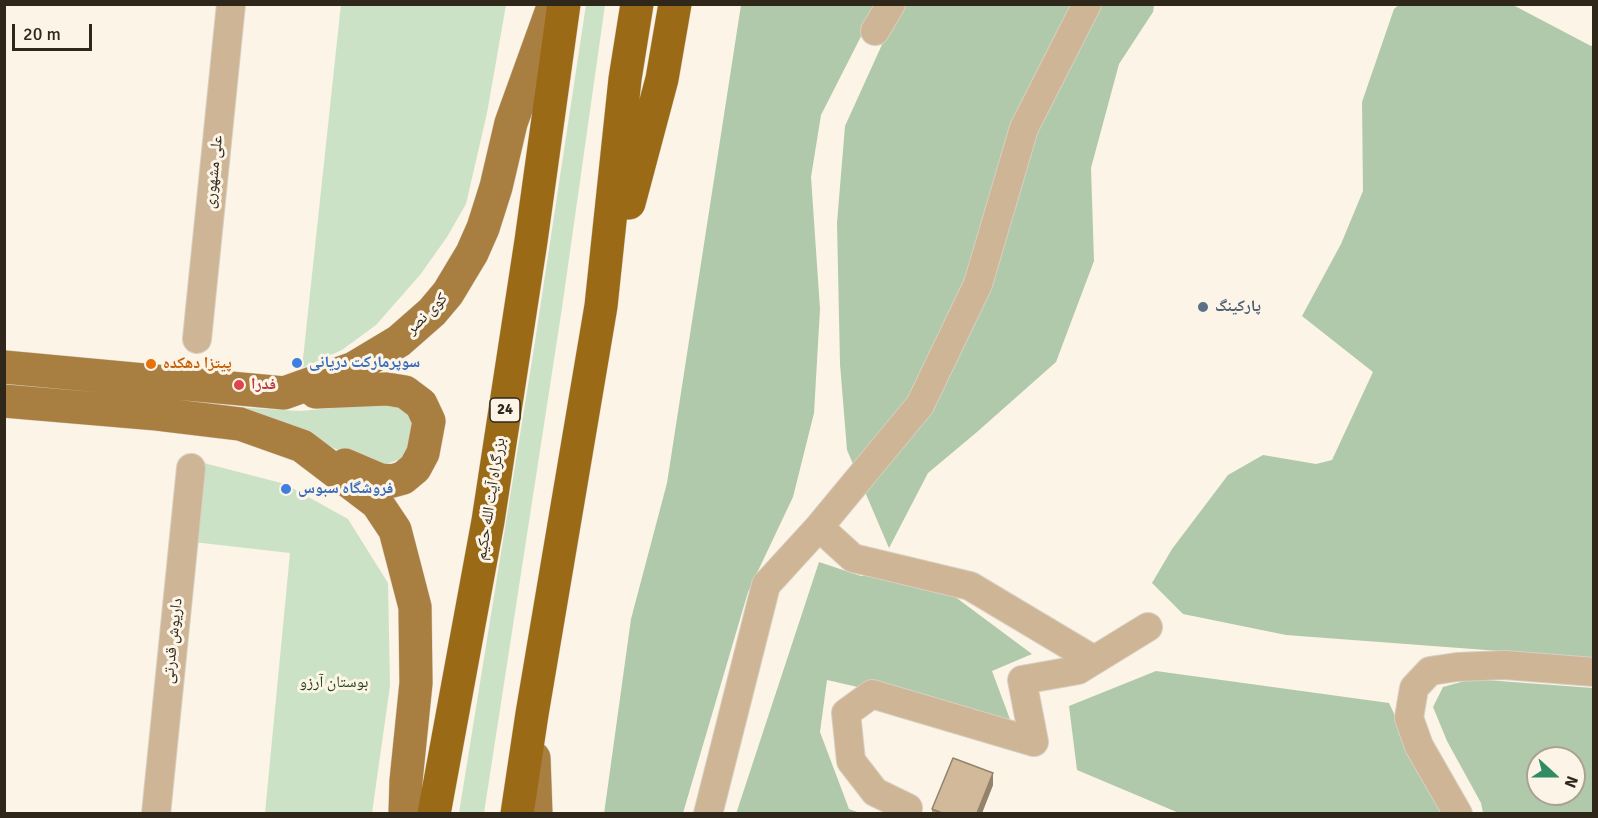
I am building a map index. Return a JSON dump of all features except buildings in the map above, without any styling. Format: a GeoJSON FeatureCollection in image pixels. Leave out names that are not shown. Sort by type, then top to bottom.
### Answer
{"type":"FeatureCollection","features":[{"type":"Feature","properties":{"kind":"highway","name":"بزرگراه آیت الله حکیم"},"geometry":{"type":"LineString","coordinates":[[434,813],[488,521],[531,241],[564,4]]}},
{"type":"Feature","properties":{"kind":"highway"},"geometry":{"type":"LineString","coordinates":[[517,813],[602,306],[625,79],[637,4]]}},
{"type":"Feature","properties":{"kind":"highway"},"geometry":{"type":"LineString","coordinates":[[602,306],[662,79],[675,4]]}},
{"type":"Feature","properties":{"kind":"main road","name":"کوی نصر"},"geometry":{"type":"LineString","coordinates":[[4,367],[284,393],[354,368],[399,341],[432,312],[460,277],[483,228],[496,187],[511,123],[554,4]]}},
{"type":"Feature","properties":{"kind":"main road"},"geometry":{"type":"LineString","coordinates":[[4,401],[157,414],[240,424],[302,446],[380,480],[392,481],[403,478],[415,468],[423,453],[429,421],[421,404],[405,392],[387,389],[284,393]]}},
{"type":"Feature","properties":{"kind":"main road"},"geometry":{"type":"LineString","coordinates":[[302,446],[377,503],[395,530],[406,568],[415,607],[417,647],[405,813]]}},
{"type":"Feature","properties":{"kind":"main road"},"geometry":{"type":"LineString","coordinates":[[532,714],[536,813]]}},
{"type":"Feature","properties":{"kind":"street","name":"علی مشهوری"},"geometry":{"type":"LineString","coordinates":[[197,339],[231,4]]}},
{"type":"Feature","properties":{"kind":"street"},"geometry":{"type":"LineString","coordinates":[[875,31],[891,4]]}},
{"type":"Feature","properties":{"kind":"street"},"geometry":{"type":"LineString","coordinates":[[708,813],[766,585],[819,527],[920,405],[978,284],[1024,128],[1088,4]]}},
{"type":"Feature","properties":{"kind":"street","name":"داریوش قدرتی"},"geometry":{"type":"LineString","coordinates":[[156,813],[191,468]]}},
{"type":"Feature","properties":{"kind":"street"},"geometry":{"type":"LineString","coordinates":[[819,527],[853,558],[970,586],[1094,660]]}},
{"type":"Feature","properties":{"kind":"street"},"geometry":{"type":"LineString","coordinates":[[908,808],[875,792],[852,761],[846,713],[872,694],[1034,742],[1022,680],[1078,670],[1148,627]]}},
{"type":"Feature","properties":{"kind":"street"},"geometry":{"type":"LineString","coordinates":[[1458,813],[1419,746],[1410,718],[1414,687],[1430,671],[1456,667],[1505,665],[1593,672]]}},
{"type":"Feature","properties":{"kind":"green space"},"geometry":{"type":"Polygon","coordinates":[[[341,4],[506,5],[487,113],[466,204],[447,237],[420,275],[376,325],[342,350],[302,368],[341,4]]]}},
{"type":"Feature","properties":{"kind":"green space"},"geometry":{"type":"Polygon","coordinates":[[[1400,4],[1513,5],[1593,45],[1593,658],[1286,635],[1183,614],[1152,583],[1172,549],[1228,475],[1263,455],[1316,464],[1332,460],[1373,372],[1302,316],[1341,244],[1363,191],[1362,102],[1394,9],[1400,4]]]}},
{"type":"Feature","properties":{"kind":"green space"},"geometry":{"type":"Polygon","coordinates":[[[586,5],[605,5],[562,308],[484,813],[459,813],[534,348],[586,5]]]}},
{"type":"Feature","properties":{"kind":"green space"},"geometry":{"type":"Polygon","coordinates":[[[741,5],[877,5],[821,115],[811,177],[820,309],[814,413],[793,497],[748,592],[683,813],[604,814],[631,619],[667,483],[741,5]]]}},
{"type":"Feature","properties":{"kind":"green space"},"geometry":{"type":"Polygon","coordinates":[[[900,5],[1154,5],[1153,12],[1119,64],[1091,168],[1094,261],[1056,362],[928,473],[889,548],[847,450],[840,364],[837,223],[845,126],[900,5]]]}},
{"type":"Feature","properties":{"kind":"green space"},"geometry":{"type":"Polygon","coordinates":[[[394,403],[408,414],[413,422],[412,443],[401,459],[384,465],[355,458],[234,407],[300,411],[394,403]]]}},
{"type":"Feature","properties":{"kind":"green space","name":"بوستان آرزو"},"geometry":{"type":"Polygon","coordinates":[[[200,462],[285,484],[348,519],[388,583],[390,686],[372,813],[265,813],[290,553],[193,542],[200,462]]]}},
{"type":"Feature","properties":{"kind":"green space"},"geometry":{"type":"Polygon","coordinates":[[[819,562],[861,576],[923,573],[1032,654],[992,671],[1011,722],[827,680],[820,732],[849,809],[860,813],[736,814],[819,562]]]}},
{"type":"Feature","properties":{"kind":"green space"},"geometry":{"type":"Polygon","coordinates":[[[1156,671],[1389,703],[1441,813],[1179,813],[1077,770],[1069,706],[1156,671]]]}},
{"type":"Feature","properties":{"kind":"green space"},"geometry":{"type":"Polygon","coordinates":[[[1472,679],[1593,688],[1593,813],[1483,813],[1481,803],[1447,741],[1433,707],[1443,687],[1472,679]]]}},
{"type":"Feature","properties":{"kind":"place","name":"پارکینگ"},"geometry":{"type":"Point","coordinates":[1203,307]}},
{"type":"Feature","properties":{"kind":"place","name":"سوپرمارکت دریانی"},"geometry":{"type":"Point","coordinates":[297,363]}},
{"type":"Feature","properties":{"kind":"place","name":"پیتزا دهکده"},"geometry":{"type":"Point","coordinates":[151,364]}},
{"type":"Feature","properties":{"kind":"place","name":"فدرا"},"geometry":{"type":"Point","coordinates":[239,385]}},
{"type":"Feature","properties":{"kind":"place","name":"فروشگاه سبوس"},"geometry":{"type":"Point","coordinates":[286,489]}}]}
